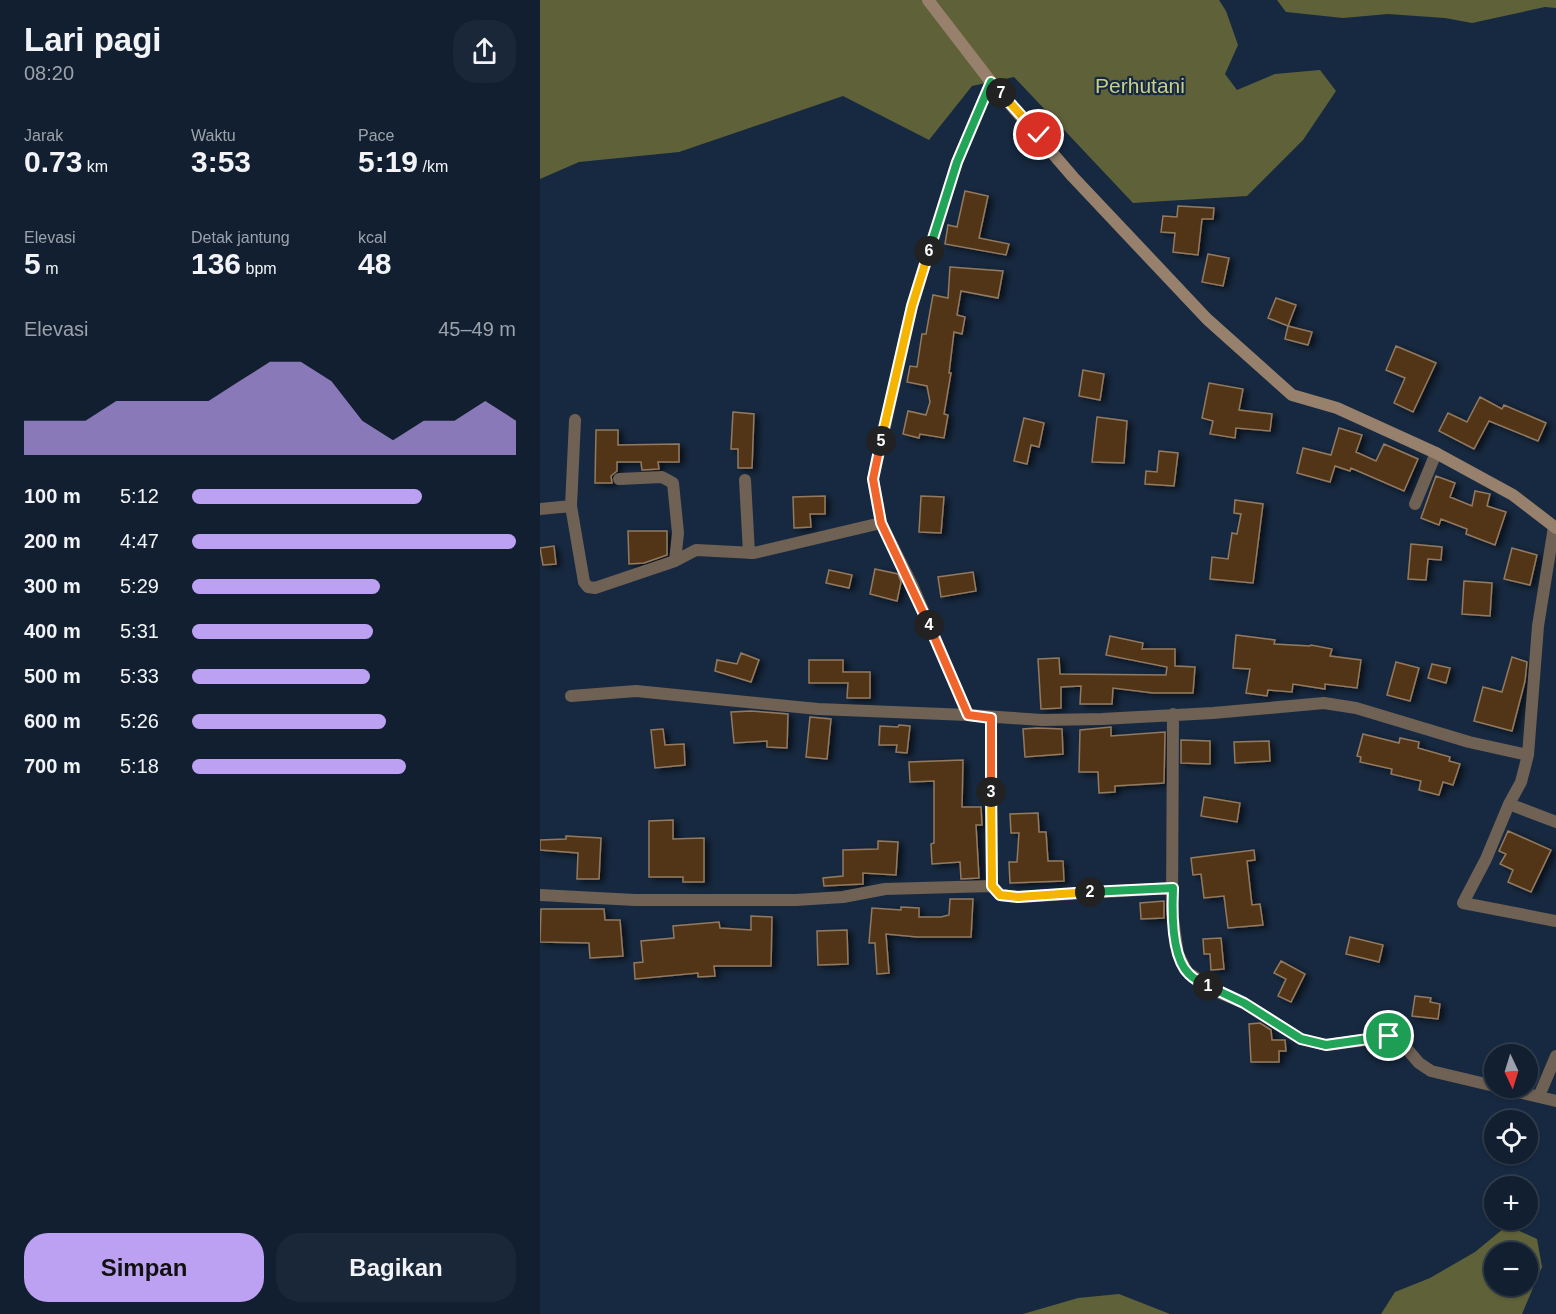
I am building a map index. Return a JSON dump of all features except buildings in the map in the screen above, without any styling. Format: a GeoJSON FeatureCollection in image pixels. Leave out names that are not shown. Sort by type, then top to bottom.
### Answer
{"type":"FeatureCollection","features":[{"type":"Feature","properties":{"kind":"street"},"geometry":{"type":"LineString","coordinates":[[928,0],[991,82],[1073,177],[1207,319],[1292,395],[1336,408],[1436,453],[1514,495],[1555,528],[1538,626],[1528,755],[1521,782],[1509,804],[1486,859],[1462,903],[1556,921]]}},
{"type":"Feature","properties":{"kind":"street"},"geometry":{"type":"LineString","coordinates":[[968,715],[913,587],[881,523],[873,479],[912,306],[957,162],[991,82]]}},
{"type":"Feature","properties":{"kind":"street"},"geometry":{"type":"LineString","coordinates":[[575,420],[571,506],[584,582],[588,586],[595,588],[675,561],[696,550],[749,554],[881,523]]}},
{"type":"Feature","properties":{"kind":"street"},"geometry":{"type":"LineString","coordinates":[[1415,504],[1436,453]]}},
{"type":"Feature","properties":{"kind":"street"},"geometry":{"type":"LineString","coordinates":[[619,479],[662,477],[673,483],[678,533],[675,561]]}},
{"type":"Feature","properties":{"kind":"street"},"geometry":{"type":"LineString","coordinates":[[744,480],[749,554]]}},
{"type":"Feature","properties":{"kind":"street"},"geometry":{"type":"LineString","coordinates":[[540,508],[571,506]]}},
{"type":"Feature","properties":{"kind":"street"},"geometry":{"type":"LineString","coordinates":[[571,696],[636,692],[818,709],[968,715],[991,718],[1102,719],[1213,714],[1324,703],[1356,708],[1469,742],[1528,755]]}},
{"type":"Feature","properties":{"kind":"street"},"geometry":{"type":"LineString","coordinates":[[1173,714],[1172,912],[1178,954],[1187,972],[1220,993],[1244,1003],[1301,1039],[1326,1045],[1389,1036],[1401,1042],[1419,1063],[1431,1071],[1484,1084]]}},
{"type":"Feature","properties":{"kind":"street"},"geometry":{"type":"LineString","coordinates":[[991,718],[992,886],[1000,895],[1018,897],[1173,888]]}},
{"type":"Feature","properties":{"kind":"street"},"geometry":{"type":"LineString","coordinates":[[1509,804],[1556,822]]}},
{"type":"Feature","properties":{"kind":"street"},"geometry":{"type":"LineString","coordinates":[[540,895],[635,900],[796,900],[843,897],[885,889],[992,886]]}},
{"type":"Feature","properties":{"kind":"street"},"geometry":{"type":"LineString","coordinates":[[1556,1056],[1539,1096],[1556,1101]]}},
{"type":"Feature","properties":{"kind":"green space","name":"Perhutani"},"geometry":{"type":"Polygon","coordinates":[[[540,0],[1219,0],[1226,11],[1238,45],[1225,74],[1237,90],[1275,74],[1320,70],[1336,91],[1303,140],[1247,196],[1133,203],[1014,77],[972,86],[929,140],[843,96],[679,152],[579,162],[540,179],[540,0]]]}},
{"type":"Feature","properties":{"kind":"green space"},"geometry":{"type":"Polygon","coordinates":[[[1277,0],[1556,0],[1556,8],[1545,7],[1472,23],[1445,18],[1388,14],[1343,18],[1286,12],[1277,0]]]}},
{"type":"Feature","properties":{"kind":"green space"},"geometry":{"type":"Polygon","coordinates":[[[1502,1230],[1517,1230],[1537,1239],[1538,1242],[1487,1242],[1502,1230]]]}},
{"type":"Feature","properties":{"kind":"green space"},"geometry":{"type":"Polygon","coordinates":[[[1484,1245],[1484,1296],[1530,1296],[1522,1314],[1381,1314],[1395,1292],[1430,1278],[1484,1245]]]}},
{"type":"Feature","properties":{"kind":"green space"},"geometry":{"type":"Polygon","coordinates":[[[1538,1245],[1542,1267],[1538,1276],[1538,1245]]]}},
{"type":"Feature","properties":{"kind":"green space"},"geometry":{"type":"Polygon","coordinates":[[[1119,1294],[1170,1314],[1023,1314],[1078,1298],[1119,1294]]]}},
{"type":"Feature","properties":{"kind":"route"},"geometry":{"type":"LineString","coordinates":[[1039,135],[991,82],[957,162],[912,306],[873,479],[881,523],[913,587],[968,715],[991,718],[992,886],[1000,895],[1018,897],[1173,888],[1172,912],[1178,954],[1187,972],[1197,980],[1244,1003],[1301,1039],[1326,1045],[1389,1036]]}}]}
